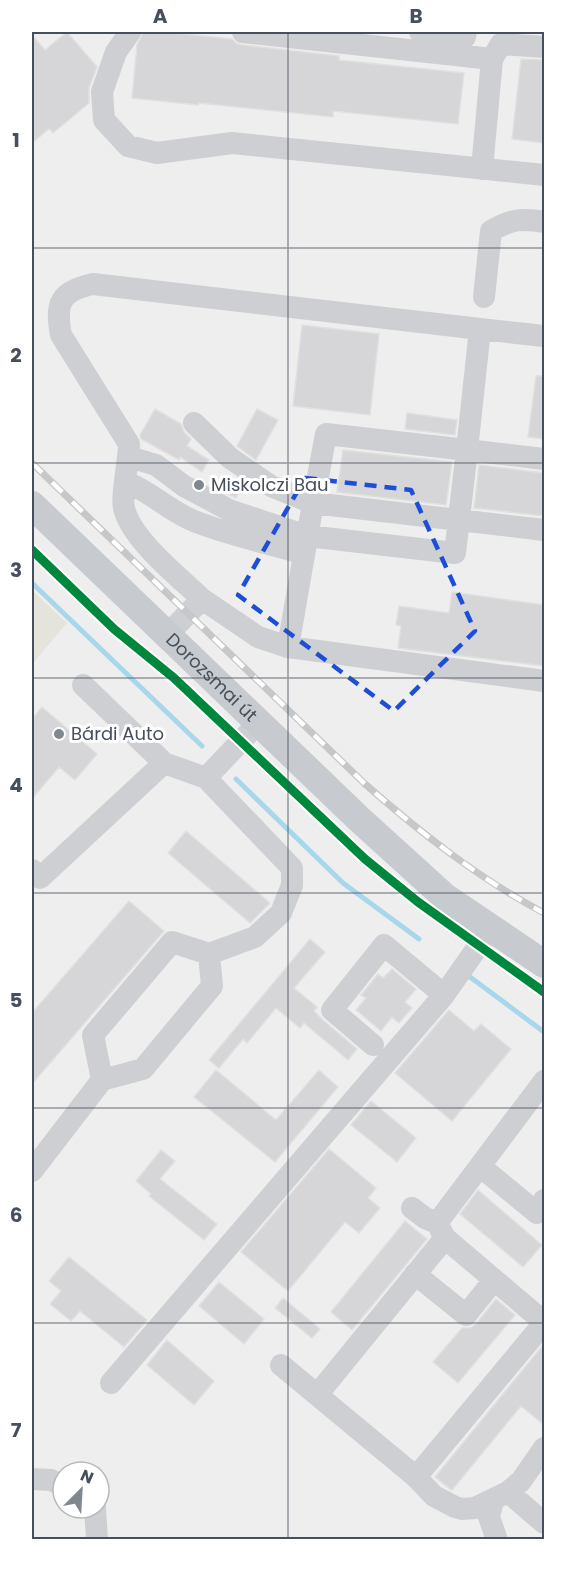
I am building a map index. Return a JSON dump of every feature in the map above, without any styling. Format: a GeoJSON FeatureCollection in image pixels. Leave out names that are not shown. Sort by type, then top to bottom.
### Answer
{"type":"FeatureCollection","features":[{"type":"Feature","properties":{"kind":"main road","name":"Dorozsmai út"},"geometry":{"type":"LineString","coordinates":[[32,505],[258,723],[445,897],[544,964]]}},
{"type":"Feature","properties":{"kind":"main road","name":"Dorozsmai út"},"geometry":{"type":"LineString","coordinates":[[392,849],[452,883],[544,942]]}},
{"type":"Feature","properties":{"kind":"lane"},"geometry":{"type":"LineString","coordinates":[[130,32],[116,52],[102,92],[104,120],[128,146],[157,153],[232,143],[544,175]]}},
{"type":"Feature","properties":{"kind":"lane"},"geometry":{"type":"LineString","coordinates":[[243,32],[492,59]]}},
{"type":"Feature","properties":{"kind":"lane"},"geometry":{"type":"LineString","coordinates":[[420,32],[465,37],[466,32]]}},
{"type":"Feature","properties":{"kind":"lane"},"geometry":{"type":"LineString","coordinates":[[482,169],[492,59],[501,44],[544,48]]}},
{"type":"Feature","properties":{"kind":"lane"},"geometry":{"type":"LineString","coordinates":[[484,297],[491,231],[521,218],[544,222]]}},
{"type":"Feature","properties":{"kind":"lane"},"geometry":{"type":"LineString","coordinates":[[544,336],[93,284],[76,288],[64,298],[57,315],[61,335],[129,444],[123,507],[136,534],[202,599],[258,637],[288,647],[544,681]]}},
{"type":"Feature","properties":{"kind":"lane"},"geometry":{"type":"LineString","coordinates":[[126,482],[141,488],[163,505],[193,520],[306,545],[455,553],[480,329]]}},
{"type":"Feature","properties":{"kind":"lane"},"geometry":{"type":"LineString","coordinates":[[194,423],[230,458],[271,486],[313,503],[458,522],[544,530]]}},
{"type":"Feature","properties":{"kind":"lane"},"geometry":{"type":"LineString","coordinates":[[288,647],[326,434],[544,459]]}},
{"type":"Feature","properties":{"kind":"lane"},"geometry":{"type":"LineString","coordinates":[[129,457],[156,465],[184,486],[229,510],[306,545]]}},
{"type":"Feature","properties":{"kind":"lane"},"geometry":{"type":"LineString","coordinates":[[167,635],[202,599]]}},
{"type":"Feature","properties":{"kind":"lane"},"geometry":{"type":"LineString","coordinates":[[83,685],[164,763],[206,778],[292,868],[292,885],[281,912],[255,937],[209,954],[172,942],[93,1035],[102,1080]]}},
{"type":"Feature","properties":{"kind":"lane"},"geometry":{"type":"LineString","coordinates":[[206,778],[258,723]]}},
{"type":"Feature","properties":{"kind":"lane"},"geometry":{"type":"LineString","coordinates":[[32,870],[40,878],[164,763]]}},
{"type":"Feature","properties":{"kind":"lane"},"geometry":{"type":"LineString","coordinates":[[111,1383],[444,994],[491,927]]}},
{"type":"Feature","properties":{"kind":"lane"},"geometry":{"type":"LineString","coordinates":[[373,1045],[332,1010],[384,945],[444,994]]}},
{"type":"Feature","properties":{"kind":"lane"},"geometry":{"type":"LineString","coordinates":[[32,1171],[102,1080],[143,1069],[212,986],[209,954]]}},
{"type":"Feature","properties":{"kind":"lane"},"geometry":{"type":"LineString","coordinates":[[316,1395],[415,1274],[481,1167],[544,1081]]}},
{"type":"Feature","properties":{"kind":"lane"},"geometry":{"type":"LineString","coordinates":[[481,1167],[542,1211]]}},
{"type":"Feature","properties":{"kind":"lane"},"geometry":{"type":"LineString","coordinates":[[412,1208],[544,1322],[416,1477]]}},
{"type":"Feature","properties":{"kind":"lane"},"geometry":{"type":"LineString","coordinates":[[415,1274],[466,1315],[494,1280]]}},
{"type":"Feature","properties":{"kind":"lane"},"geometry":{"type":"LineString","coordinates":[[280,1365],[416,1477],[434,1496],[455,1507],[475,1508],[501,1496],[521,1481],[544,1448]]}},
{"type":"Feature","properties":{"kind":"lane"},"geometry":{"type":"LineString","coordinates":[[32,1479],[51,1480]]}},
{"type":"Feature","properties":{"kind":"lane"},"geometry":{"type":"LineString","coordinates":[[501,1496],[544,1523]]}},
{"type":"Feature","properties":{"kind":"lane"},"geometry":{"type":"LineString","coordinates":[[498,1539],[489,1517],[501,1496]]}},
{"type":"Feature","properties":{"kind":"lane"},"geometry":{"type":"LineString","coordinates":[[96,1520],[97,1539]]}},
{"type":"Feature","properties":{"kind":"highlighted area"},"geometry":{"type":"Polygon","coordinates":[[[305,478],[411,490],[475,631],[394,711],[238,595],[305,478]]]}},
{"type":"Feature","properties":{"kind":"shaded area"},"geometry":{"type":"Polygon","coordinates":[[[32,590],[67,623],[32,664],[32,590]]]}},
{"type":"Feature","properties":{"kind":"building"},"geometry":{"type":"Polygon","coordinates":[[[67,32],[97,67],[89,88],[89,103],[53,133],[49,129],[32,143],[32,35],[45,50],[67,32]]]}},
{"type":"Feature","properties":{"kind":"building"},"geometry":{"type":"Polygon","coordinates":[[[143,32],[232,39],[242,45],[339,56],[339,60],[464,73],[458,124],[333,111],[333,117],[132,98],[137,45],[143,32]]]}},
{"type":"Feature","properties":{"kind":"building"},"geometry":{"type":"Polygon","coordinates":[[[521,59],[544,60],[544,143],[512,139],[521,59]]]}},
{"type":"Feature","properties":{"kind":"building"},"geometry":{"type":"Polygon","coordinates":[[[302,325],[379,334],[370,415],[293,406],[302,325]]]}},
{"type":"Feature","properties":{"kind":"building"},"geometry":{"type":"Polygon","coordinates":[[[536,376],[544,376],[544,439],[528,437],[536,376]]]}},
{"type":"Feature","properties":{"kind":"building"},"geometry":{"type":"Polygon","coordinates":[[[155,409],[181,424],[184,432],[191,439],[187,446],[209,460],[202,472],[180,457],[179,460],[141,439],[140,435],[155,409]]]}},
{"type":"Feature","properties":{"kind":"building"},"geometry":{"type":"Polygon","coordinates":[[[257,409],[278,420],[256,460],[237,446],[257,409]]]}},
{"type":"Feature","properties":{"kind":"building"},"geometry":{"type":"Polygon","coordinates":[[[407,413],[457,420],[455,435],[405,429],[407,413]]]}},
{"type":"Feature","properties":{"kind":"building"},"geometry":{"type":"Polygon","coordinates":[[[343,450],[452,462],[446,505],[337,492],[343,450]]]}},
{"type":"Feature","properties":{"kind":"building"},"geometry":{"type":"Polygon","coordinates":[[[479,465],[544,473],[544,516],[474,508],[479,465]]]}},
{"type":"Feature","properties":{"kind":"building"},"geometry":{"type":"Polygon","coordinates":[[[221,479],[241,487],[236,498],[218,489],[221,479]]]}},
{"type":"Feature","properties":{"kind":"building"},"geometry":{"type":"Polygon","coordinates":[[[452,592],[544,605],[544,666],[398,648],[401,626],[396,625],[399,606],[449,613],[452,592]]]}},
{"type":"Feature","properties":{"kind":"building"},"geometry":{"type":"Polygon","coordinates":[[[42,707],[97,754],[75,780],[59,767],[32,799],[32,719],[42,707]]]}},
{"type":"Feature","properties":{"kind":"building"},"geometry":{"type":"Polygon","coordinates":[[[186,831],[270,903],[250,923],[168,853],[186,831]]]}},
{"type":"Feature","properties":{"kind":"building"},"geometry":{"type":"Polygon","coordinates":[[[129,901],[164,931],[32,1084],[32,1013],[129,901]]]}},
{"type":"Feature","properties":{"kind":"building"},"geometry":{"type":"Polygon","coordinates":[[[310,939],[325,952],[294,988],[317,1007],[314,1011],[323,1020],[357,1049],[348,1060],[304,1023],[300,1028],[276,1008],[247,1043],[243,1039],[219,1068],[209,1060],[310,939]]]}},
{"type":"Feature","properties":{"kind":"building"},"geometry":{"type":"Polygon","coordinates":[[[392,969],[416,989],[405,1002],[412,1008],[399,1023],[392,1017],[381,1031],[356,1010],[366,998],[361,995],[378,974],[383,978],[392,969]]]}},
{"type":"Feature","properties":{"kind":"building"},"geometry":{"type":"Polygon","coordinates":[[[449,1010],[474,1031],[481,1024],[511,1049],[452,1121],[395,1073],[449,1010]]]}},
{"type":"Feature","properties":{"kind":"building"},"geometry":{"type":"Polygon","coordinates":[[[216,1070],[276,1120],[319,1070],[338,1087],[275,1162],[194,1097],[216,1070]]]}},
{"type":"Feature","properties":{"kind":"building"},"geometry":{"type":"Polygon","coordinates":[[[371,1101],[416,1138],[397,1162],[351,1125],[371,1101]]]}},
{"type":"Feature","properties":{"kind":"building"},"geometry":{"type":"Polygon","coordinates":[[[329,1149],[376,1188],[368,1198],[380,1208],[359,1233],[345,1222],[288,1291],[241,1252],[329,1149]]]}},
{"type":"Feature","properties":{"kind":"building"},"geometry":{"type":"Polygon","coordinates":[[[161,1150],[175,1161],[160,1179],[217,1224],[204,1240],[149,1196],[151,1194],[136,1181],[161,1150]]]}},
{"type":"Feature","properties":{"kind":"building"},"geometry":{"type":"Polygon","coordinates":[[[478,1190],[542,1245],[523,1267],[460,1214],[478,1190]]]}},
{"type":"Feature","properties":{"kind":"building"},"geometry":{"type":"Polygon","coordinates":[[[405,1221],[427,1239],[352,1330],[331,1312],[405,1221]]]}},
{"type":"Feature","properties":{"kind":"building"},"geometry":{"type":"Polygon","coordinates":[[[69,1257],[147,1320],[124,1347],[80,1311],[71,1321],[50,1304],[61,1291],[49,1281],[69,1257]]]}},
{"type":"Feature","properties":{"kind":"building"},"geometry":{"type":"Polygon","coordinates":[[[219,1282],[264,1319],[244,1344],[199,1306],[219,1282]]]}},
{"type":"Feature","properties":{"kind":"building"},"geometry":{"type":"Polygon","coordinates":[[[283,1298],[320,1329],[312,1338],[275,1308],[283,1298]]]}},
{"type":"Feature","properties":{"kind":"building"},"geometry":{"type":"Polygon","coordinates":[[[496,1299],[515,1315],[458,1383],[433,1362],[462,1328],[470,1328],[476,1324],[496,1299]]]}},
{"type":"Feature","properties":{"kind":"building"},"geometry":{"type":"Polygon","coordinates":[[[167,1340],[214,1381],[194,1405],[147,1365],[167,1340]]]}},
{"type":"Feature","properties":{"kind":"building"},"geometry":{"type":"Polygon","coordinates":[[[544,1344],[544,1425],[521,1406],[452,1490],[450,1489],[435,1477],[544,1344]]]}},
{"type":"Feature","properties":{"kind":"waterway"},"geometry":{"type":"LineString","coordinates":[[32,583],[202,746]]}},
{"type":"Feature","properties":{"kind":"waterway"},"geometry":{"type":"LineString","coordinates":[[236,779],[343,883],[419,939]]}},
{"type":"Feature","properties":{"kind":"waterway"},"geometry":{"type":"LineString","coordinates":[[470,977],[544,1032]]}},
{"type":"Feature","properties":{"kind":"railway"},"geometry":{"type":"LineString","coordinates":[[32,463],[365,784],[407,820],[473,870],[544,913]]}},
{"type":"Feature","properties":{"kind":"cycle path"},"geometry":{"type":"LineString","coordinates":[[32,550],[114,629],[174,678],[365,859],[418,902],[544,992]]}},
{"type":"Feature","properties":{"kind":"place","name":"Miskolczi Bau"},"geometry":{"type":"Point","coordinates":[199,485]}},
{"type":"Feature","properties":{"kind":"place","name":"Bárdi Auto"},"geometry":{"type":"Point","coordinates":[59,734]}}]}
